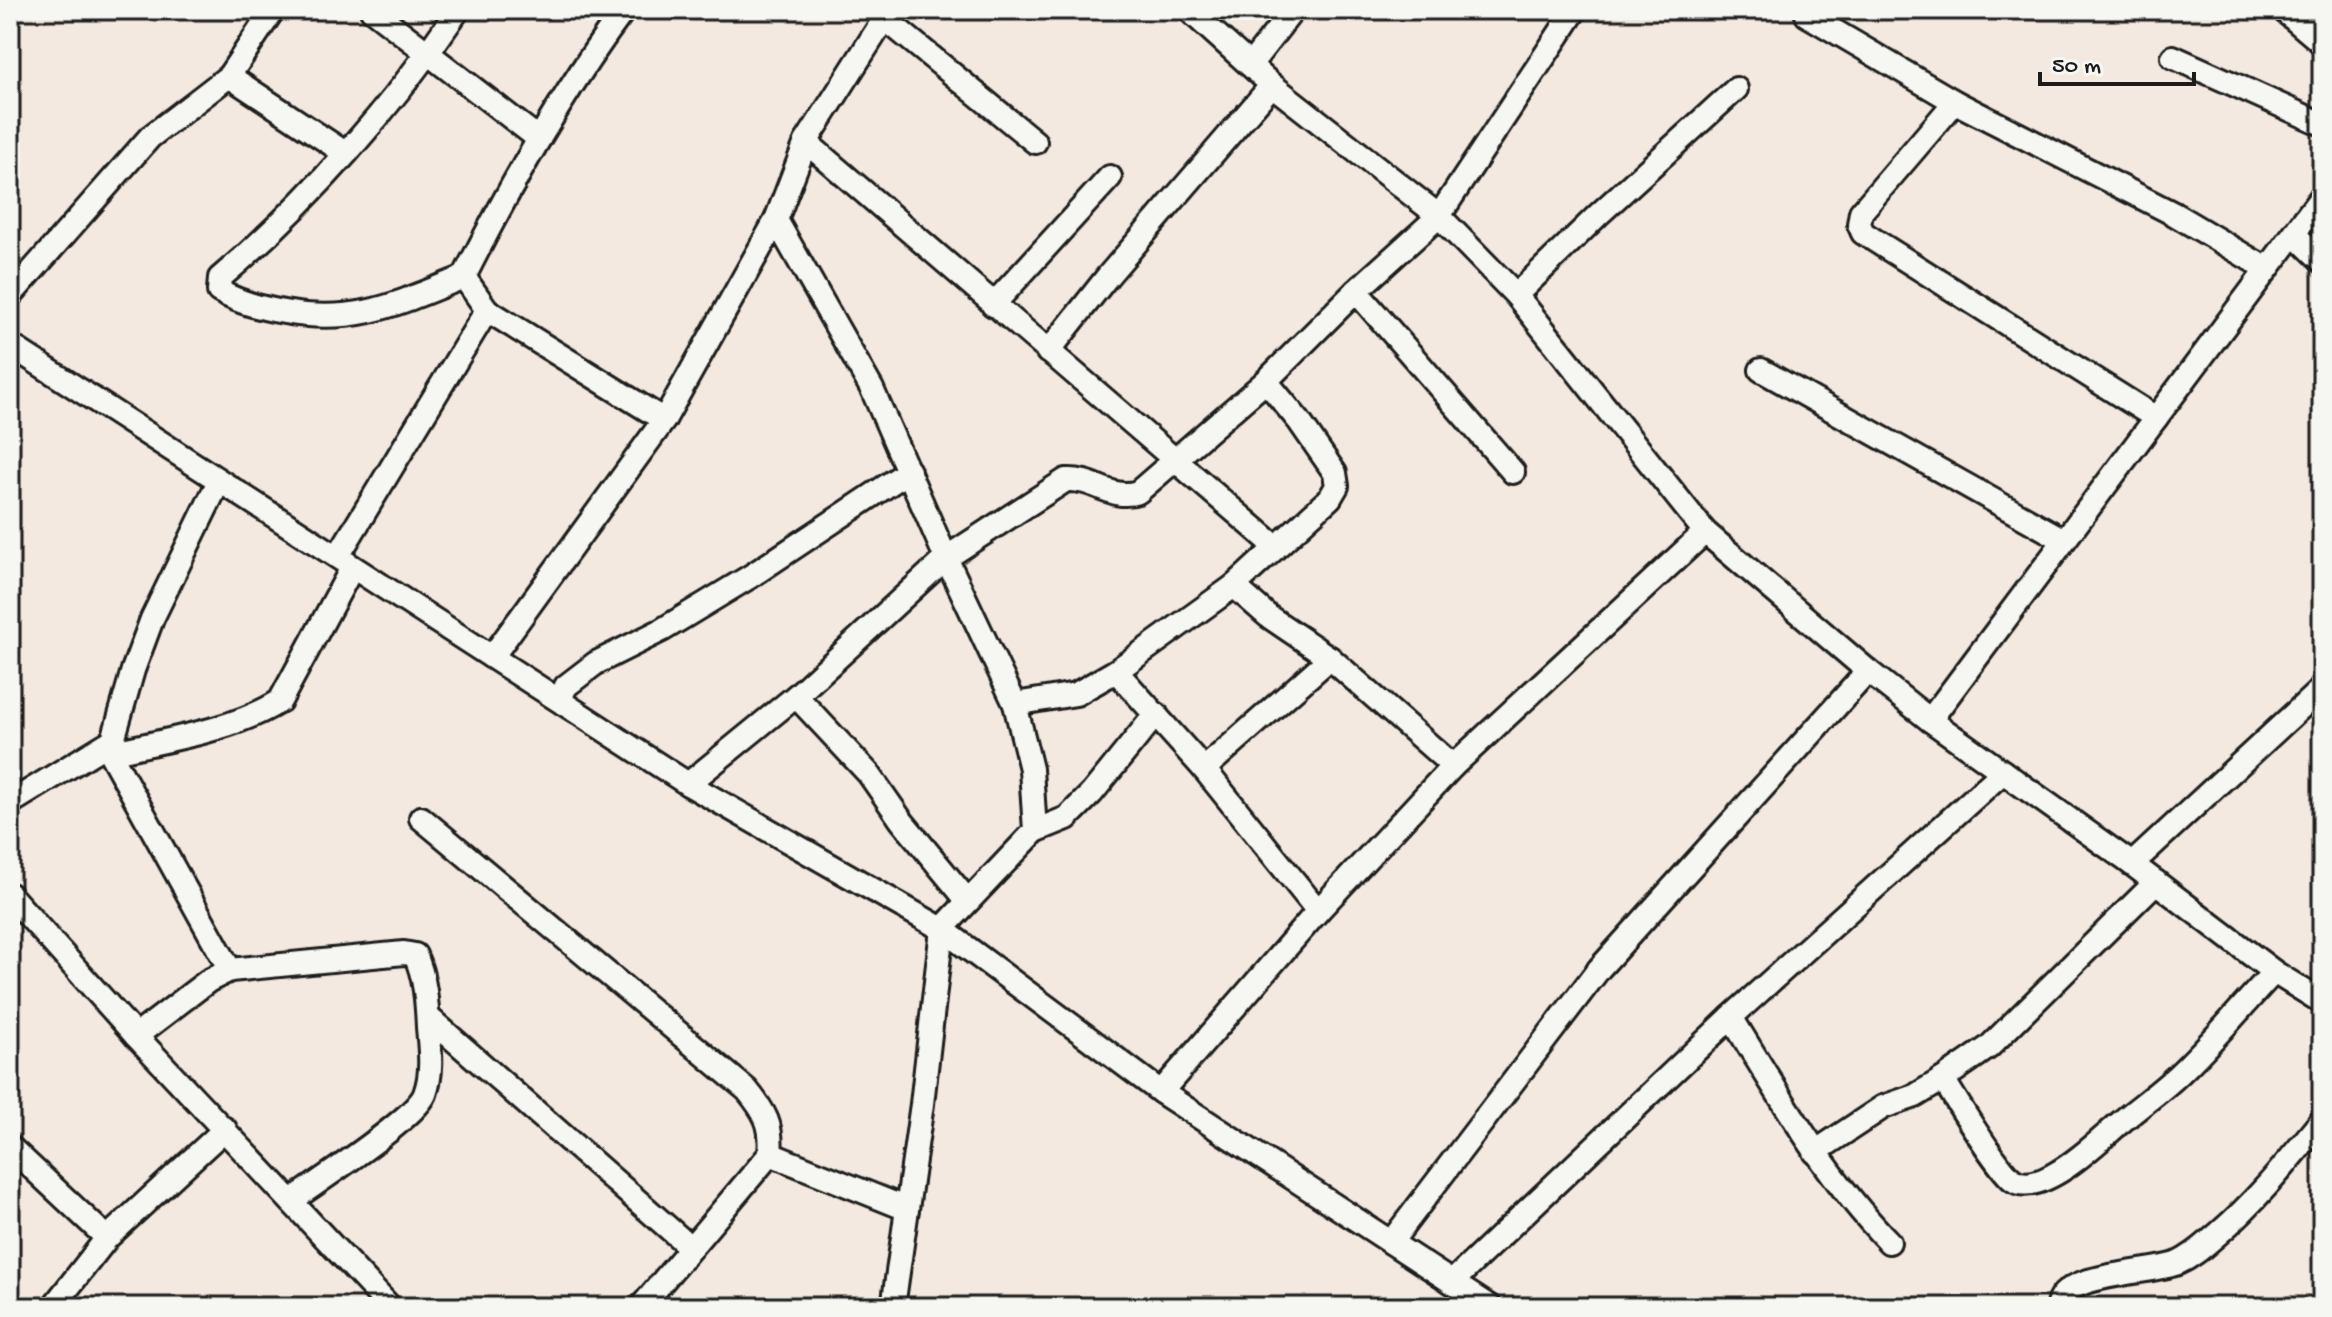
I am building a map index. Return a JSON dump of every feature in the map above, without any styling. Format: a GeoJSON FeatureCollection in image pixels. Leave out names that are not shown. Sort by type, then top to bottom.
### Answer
{"type":"FeatureCollection","features":[{"type":"Feature","properties":{"kind":"street"},"geometry":{"type":"LineString","coordinates":[[10,296],[150,137],[229,76],[273,10]]}},
{"type":"Feature","properties":{"kind":"street"},"geometry":{"type":"LineString","coordinates":[[372,10],[539,139]]}},
{"type":"Feature","properties":{"kind":"street"},"geometry":{"type":"LineString","coordinates":[[458,10],[429,53],[345,153],[220,278],[219,291],[238,302],[317,318],[380,310],[464,277],[505,196],[539,139],[624,10]]}},
{"type":"Feature","properties":{"kind":"street"},"geometry":{"type":"LineString","coordinates":[[1189,10],[1272,85],[1439,216],[1516,295],[1705,532],[1930,720],[2132,864],[2274,972],[2322,1002]]}},
{"type":"Feature","properties":{"kind":"street"},"geometry":{"type":"LineString","coordinates":[[1250,65],[1293,10]]}},
{"type":"Feature","properties":{"kind":"street"},"geometry":{"type":"LineString","coordinates":[[688,784],[796,696],[946,558],[1066,480],[1082,479],[1113,494],[1127,496],[1138,492],[1266,381],[1356,291],[1439,216],[1575,10]]}},
{"type":"Feature","properties":{"kind":"street"},"geometry":{"type":"LineString","coordinates":[[2283,10],[2322,43]]}},
{"type":"Feature","properties":{"kind":"street"},"geometry":{"type":"LineString","coordinates":[[492,657],[664,420],[776,220],[806,142],[887,14],[1035,142]]}},
{"type":"Feature","properties":{"kind":"street"},"geometry":{"type":"LineString","coordinates":[[1807,15],[1955,102],[2174,214],[2267,269]]}},
{"type":"Feature","properties":{"kind":"street"},"geometry":{"type":"LineString","coordinates":[[2173,57],[2322,124]]}},
{"type":"Feature","properties":{"kind":"street"},"geometry":{"type":"LineString","coordinates":[[229,76],[345,153]]}},
{"type":"Feature","properties":{"kind":"street"},"geometry":{"type":"LineString","coordinates":[[1048,352],[1108,276],[1272,85]]}},
{"type":"Feature","properties":{"kind":"street"},"geometry":{"type":"LineString","coordinates":[[1516,295],[1736,89]]}},
{"type":"Feature","properties":{"kind":"street"},"geometry":{"type":"LineString","coordinates":[[1955,102],[1861,212],[1859,224],[1863,233],[2156,418]]}},
{"type":"Feature","properties":{"kind":"street"},"geometry":{"type":"LineString","coordinates":[[806,142],[1275,546]]}},
{"type":"Feature","properties":{"kind":"street"},"geometry":{"type":"LineString","coordinates":[[993,305],[1110,177]]}},
{"type":"Feature","properties":{"kind":"street"},"geometry":{"type":"LineString","coordinates":[[1930,720],[2322,196]]}},
{"type":"Feature","properties":{"kind":"street"},"geometry":{"type":"LineString","coordinates":[[776,220],[872,389],[946,558],[1015,704],[1031,769],[1035,831]]}},
{"type":"Feature","properties":{"kind":"street"},"geometry":{"type":"LineString","coordinates":[[2295,235],[2322,261]]}},
{"type":"Feature","properties":{"kind":"street"},"geometry":{"type":"LineString","coordinates":[[464,277],[487,310],[664,420]]}},
{"type":"Feature","properties":{"kind":"street"},"geometry":{"type":"LineString","coordinates":[[1356,291],[1513,472]]}},
{"type":"Feature","properties":{"kind":"street"},"geometry":{"type":"LineString","coordinates":[[10,803],[111,747],[233,723],[262,713],[280,701],[345,562],[487,310]]}},
{"type":"Feature","properties":{"kind":"street"},"geometry":{"type":"LineString","coordinates":[[10,345],[688,784],[942,929],[1161,1092],[1490,1307]]}},
{"type":"Feature","properties":{"kind":"street"},"geometry":{"type":"LineString","coordinates":[[1761,370],[2064,540]]}},
{"type":"Feature","properties":{"kind":"street"},"geometry":{"type":"LineString","coordinates":[[1015,704],[1076,694],[1116,671],[1234,586],[1330,498],[1337,486],[1335,473],[1299,421],[1266,381]]}},
{"type":"Feature","properties":{"kind":"street"},"geometry":{"type":"LineString","coordinates":[[560,700],[566,686],[596,663],[662,630],[751,576],[909,471]]}},
{"type":"Feature","properties":{"kind":"street"},"geometry":{"type":"LineString","coordinates":[[219,481],[152,619],[133,670],[111,747],[230,970]]}},
{"type":"Feature","properties":{"kind":"street"},"geometry":{"type":"LineString","coordinates":[[1161,1092],[1318,911],[1453,766],[1705,532]]}},
{"type":"Feature","properties":{"kind":"street"},"geometry":{"type":"LineString","coordinates":[[1234,586],[1268,616],[1330,658],[1453,766]]}},
{"type":"Feature","properties":{"kind":"street"},"geometry":{"type":"LineString","coordinates":[[1204,769],[1330,658]]}},
{"type":"Feature","properties":{"kind":"street"},"geometry":{"type":"LineString","coordinates":[[1116,671],[1204,769],[1318,911]]}},
{"type":"Feature","properties":{"kind":"street"},"geometry":{"type":"LineString","coordinates":[[1391,1242],[1599,969],[1868,671]]}},
{"type":"Feature","properties":{"kind":"street"},"geometry":{"type":"LineString","coordinates":[[2132,864],[2322,688]]}},
{"type":"Feature","properties":{"kind":"street"},"geometry":{"type":"LineString","coordinates":[[796,696],[861,765],[901,820],[967,900]]}},
{"type":"Feature","properties":{"kind":"street"},"geometry":{"type":"LineString","coordinates":[[893,1307],[922,1104],[942,929],[1035,831],[1067,818],[1092,793],[1156,714]]}},
{"type":"Feature","properties":{"kind":"street"},"geometry":{"type":"LineString","coordinates":[[1452,1282],[1731,1017],[2003,772]]}},
{"type":"Feature","properties":{"kind":"street"},"geometry":{"type":"LineString","coordinates":[[421,818],[747,1090],[766,1113],[770,1154],[641,1307]]}},
{"type":"Feature","properties":{"kind":"street"},"geometry":{"type":"LineString","coordinates":[[1815,1152],[1883,1107],[1915,1096],[1989,1047],[2156,882]]}},
{"type":"Feature","properties":{"kind":"street"},"geometry":{"type":"LineString","coordinates":[[10,895],[136,1036],[390,1307]]}},
{"type":"Feature","properties":{"kind":"street"},"geometry":{"type":"LineString","coordinates":[[136,1036],[208,981],[230,970],[404,953],[415,955],[421,968],[428,1017],[431,1070],[424,1097],[407,1116],[291,1201]]}},
{"type":"Feature","properties":{"kind":"street"},"geometry":{"type":"LineString","coordinates":[[1943,1079],[2001,1166],[2014,1181],[2030,1183],[2054,1174],[2084,1156],[2177,1076],[2274,972]]}},
{"type":"Feature","properties":{"kind":"street"},"geometry":{"type":"LineString","coordinates":[[428,1017],[690,1247]]}},
{"type":"Feature","properties":{"kind":"street"},"geometry":{"type":"LineString","coordinates":[[1731,1017],[1815,1152],[1859,1211],[1889,1242]]}},
{"type":"Feature","properties":{"kind":"street"},"geometry":{"type":"LineString","coordinates":[[2058,1307],[2067,1288],[2096,1278],[2177,1263],[2197,1252],[2249,1207],[2322,1120]]}},
{"type":"Feature","properties":{"kind":"street"},"geometry":{"type":"LineString","coordinates":[[53,1307],[107,1238],[225,1129]]}},
{"type":"Feature","properties":{"kind":"street"},"geometry":{"type":"LineString","coordinates":[[10,1147],[107,1238]]}},
{"type":"Feature","properties":{"kind":"street"},"geometry":{"type":"LineString","coordinates":[[770,1154],[907,1209]]}}]}
